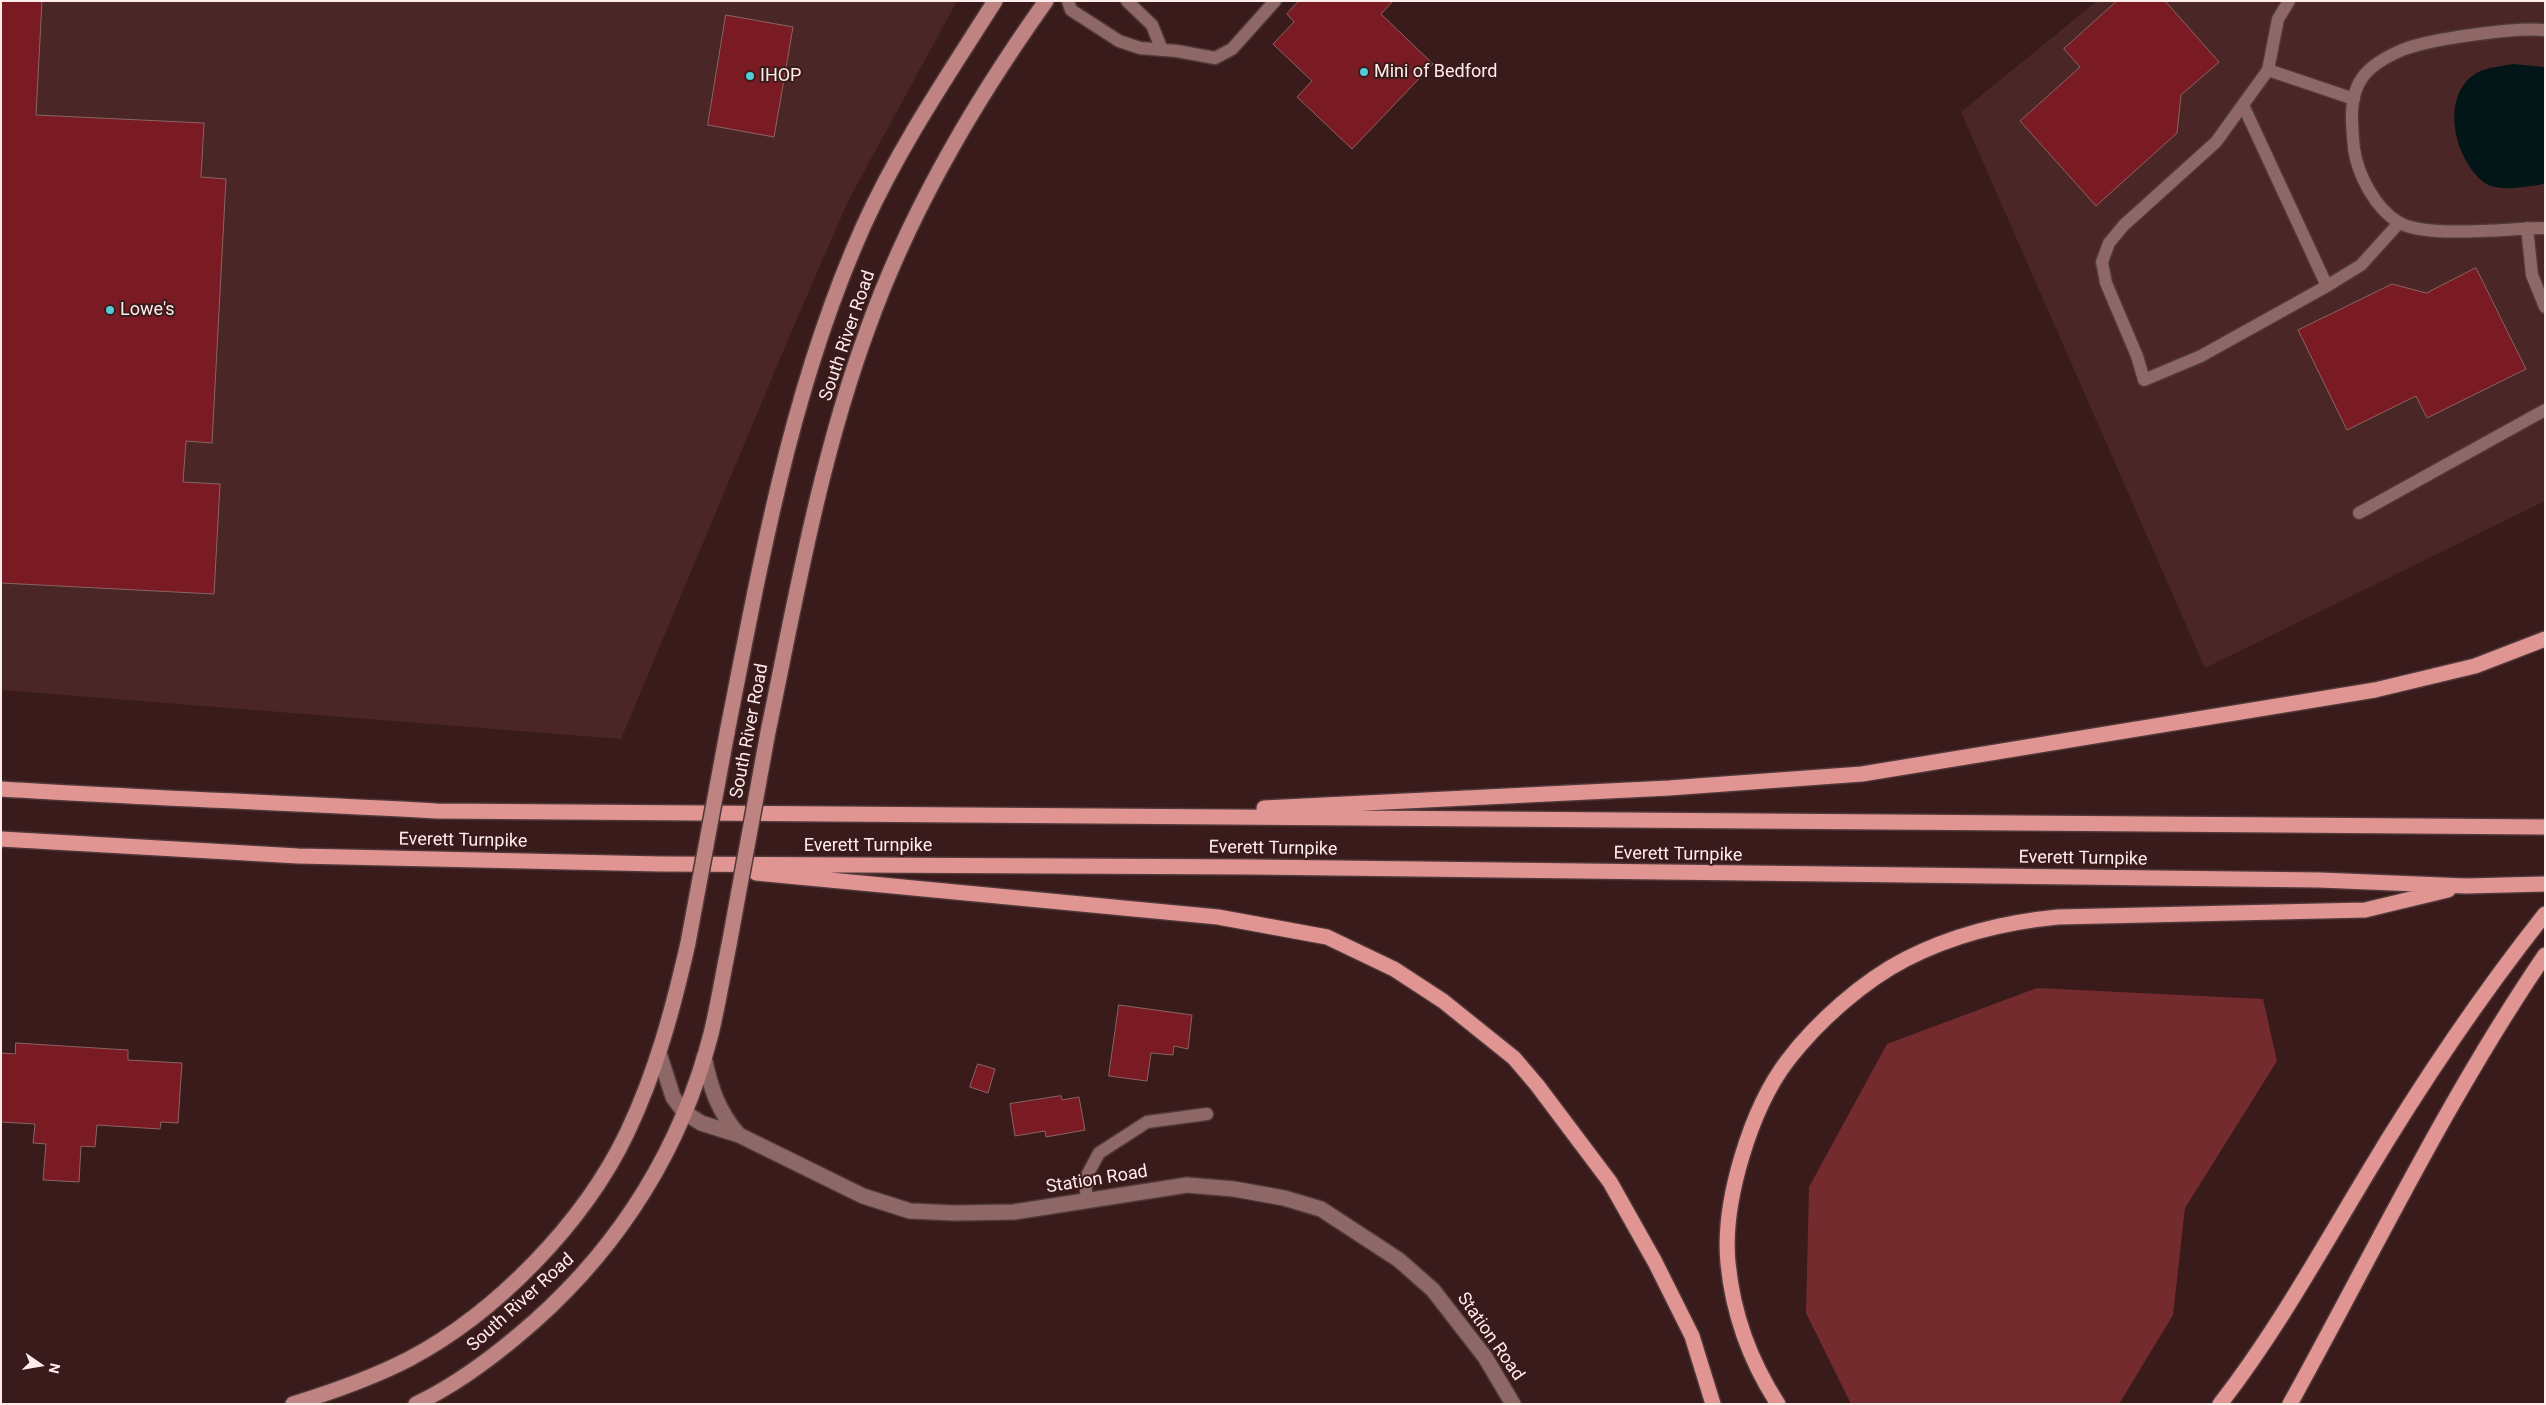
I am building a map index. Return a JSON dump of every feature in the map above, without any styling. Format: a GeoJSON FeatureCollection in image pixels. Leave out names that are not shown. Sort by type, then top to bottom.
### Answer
{"type":"FeatureCollection","features":[{"type":"Feature","properties":{"kind":"highway"},"geometry":{"type":"LineString","coordinates":[[1104,816],[1670,788],[1862,774],[2384,688],[2475,666],[2545,640]]}},
{"type":"Feature","properties":{"kind":"highway","name":"Everett Turnpike"},"geometry":{"type":"LineString","coordinates":[[1,789],[169,800],[436,811],[2545,827]]}},
{"type":"Feature","properties":{"kind":"highway","name":"Everett Turnpike"},"geometry":{"type":"LineString","coordinates":[[1,839],[298,856],[660,864],[1254,867],[2320,880],[2466,886],[2545,884]]}},
{"type":"Feature","properties":{"kind":"highway"},"geometry":{"type":"LineString","coordinates":[[660,864],[1218,917],[1327,937],[1368,956],[1443,1001],[1514,1058],[1537,1085],[1610,1182],[1655,1262],[1692,1336],[1713,1404]]}},
{"type":"Feature","properties":{"kind":"highway"},"geometry":{"type":"LineString","coordinates":[[1778,1404],[1754,1364],[1736,1314],[1728,1262],[1730,1208],[1742,1156],[1761,1107],[1788,1060],[1822,1022],[1860,990],[1905,960],[1956,938],[2016,921],[2058,917],[2365,910],[2466,886]]}},
{"type":"Feature","properties":{"kind":"highway"},"geometry":{"type":"LineString","coordinates":[[2220,1404],[2250,1365],[2384,1146],[2495,978],[2545,914]]}},
{"type":"Feature","properties":{"kind":"highway"},"geometry":{"type":"LineString","coordinates":[[2290,1404],[2426,1151],[2545,955]]}},
{"type":"Feature","properties":{"kind":"main road","name":"South River Road"},"geometry":{"type":"LineString","coordinates":[[292,1404],[364,1379],[409,1359],[450,1334],[492,1301],[529,1267],[563,1231],[597,1185],[626,1135],[669,1025],[688,943],[726,733],[785,453],[821,332],[860,235],[889,173],[994,1]]}},
{"type":"Feature","properties":{"kind":"main road","name":"South River Road"},"geometry":{"type":"LineString","coordinates":[[416,1404],[476,1369],[519,1336],[561,1297],[596,1260],[646,1190],[684,1112],[704,1056],[729,945],[768,732],[824,475],[852,375],[868,328],[906,237],[955,141],[1046,1]]}},
{"type":"Feature","properties":{"kind":"street","name":"Station Road"},"geometry":{"type":"LineString","coordinates":[[659,1053],[673,1097],[684,1112],[701,1123],[739,1135],[863,1196],[910,1210],[955,1213],[1014,1212],[1187,1185],[1275,1197],[1321,1210],[1398,1260],[1433,1290],[1485,1357],[1513,1404]]}},
{"type":"Feature","properties":{"kind":"street"},"geometry":{"type":"LineString","coordinates":[[704,1056],[716,1102],[729,1124],[739,1135]]}},
{"type":"Feature","properties":{"kind":"lane"},"geometry":{"type":"LineString","coordinates":[[1068,1],[1070,10],[1119,41],[1140,48],[1215,58],[1232,49],[1275,1]]}},
{"type":"Feature","properties":{"kind":"lane"},"geometry":{"type":"LineString","coordinates":[[1127,1],[1152,25],[1162,50]]}},
{"type":"Feature","properties":{"kind":"lane"},"geometry":{"type":"LineString","coordinates":[[2289,1],[2278,19],[2268,70],[2216,142],[2124,225],[2109,243],[2102,262],[2106,283],[2138,356],[2144,380],[2201,356],[2361,265],[2398,223]]}},
{"type":"Feature","properties":{"kind":"lane"},"geometry":{"type":"LineString","coordinates":[[2545,30],[2442,40],[2403,49],[2379,62],[2362,78],[2354,99],[2352,126],[2355,155],[2364,180],[2380,207],[2398,223],[2457,232],[2545,228]]}},
{"type":"Feature","properties":{"kind":"lane"},"geometry":{"type":"LineString","coordinates":[[2268,70],[2354,99]]}},
{"type":"Feature","properties":{"kind":"lane"},"geometry":{"type":"LineString","coordinates":[[2243,104],[2327,286]]}},
{"type":"Feature","properties":{"kind":"lane"},"geometry":{"type":"LineString","coordinates":[[2527,228],[2532,276],[2545,307]]}},
{"type":"Feature","properties":{"kind":"lane"},"geometry":{"type":"LineString","coordinates":[[2358,513],[2545,410]]}},
{"type":"Feature","properties":{"kind":"lane"},"geometry":{"type":"LineString","coordinates":[[1087,1201],[1085,1179],[1099,1153],[1147,1122],[1207,1114]]}},
{"type":"Feature","properties":{"kind":"shaded area"},"geometry":{"type":"Polygon","coordinates":[[[1,1],[957,1],[848,201],[621,739],[1,690],[1,1]]]}},
{"type":"Feature","properties":{"kind":"shaded area"},"geometry":{"type":"Polygon","coordinates":[[[2097,1],[2545,1],[2545,501],[2205,668],[1961,112],[2097,1]]]}},
{"type":"Feature","properties":{"kind":"shaded area"},"geometry":{"type":"Polygon","coordinates":[[[2513,64],[2545,67],[2545,183],[2518,188],[2503,188],[2485,183],[2474,172],[2465,158],[2458,142],[2455,108],[2459,92],[2469,79],[2483,70],[2513,64]]]}},
{"type":"Feature","properties":{"kind":"shaded area"},"geometry":{"type":"Polygon","coordinates":[[[2037,988],[2263,999],[2277,1061],[2185,1208],[2173,1315],[2119,1404],[1851,1404],[1806,1313],[1809,1187],[1887,1044],[2037,988]]]}},
{"type":"Feature","properties":{"kind":"building","name":"Lowe's"},"geometry":{"type":"Polygon","coordinates":[[[1,1],[42,1],[36,115],[204,123],[201,177],[226,179],[212,443],[186,441],[183,482],[220,484],[214,594],[1,583],[1,1]]]}},
{"type":"Feature","properties":{"kind":"building","name":"Mini of Bedford"},"geometry":{"type":"Polygon","coordinates":[[[1299,1],[1393,1],[1381,14],[1433,64],[1352,149],[1297,97],[1312,81],[1273,44],[1294,22],[1287,14],[1299,1]]]}},
{"type":"Feature","properties":{"kind":"building"},"geometry":{"type":"Polygon","coordinates":[[[2117,1],[2165,1],[2219,62],[2181,95],[2177,133],[2096,206],[2020,121],[2080,67],[2064,49],[2117,1]]]}},
{"type":"Feature","properties":{"kind":"building","name":"IHOP"},"geometry":{"type":"Polygon","coordinates":[[[726,15],[793,27],[774,137],[708,125],[726,15]]]}},
{"type":"Feature","properties":{"kind":"building"},"geometry":{"type":"Polygon","coordinates":[[[2476,268],[2526,369],[2427,418],[2416,396],[2347,430],[2298,330],[2392,284],[2426,293],[2476,268]]]}},
{"type":"Feature","properties":{"kind":"building"},"geometry":{"type":"Polygon","coordinates":[[[1119,1005],[1192,1015],[1188,1049],[1174,1046],[1173,1055],[1151,1053],[1147,1081],[1109,1076],[1119,1005]]]}},
{"type":"Feature","properties":{"kind":"building"},"geometry":{"type":"Polygon","coordinates":[[[16,1043],[128,1050],[128,1060],[182,1063],[178,1123],[161,1122],[160,1129],[97,1125],[95,1147],[81,1146],[79,1182],[43,1180],[46,1144],[33,1143],[35,1124],[1,1122],[1,1053],[15,1054],[16,1043]]]}},
{"type":"Feature","properties":{"kind":"building"},"geometry":{"type":"Polygon","coordinates":[[[978,1064],[995,1069],[988,1093],[970,1087],[978,1064]]]}},
{"type":"Feature","properties":{"kind":"building"},"geometry":{"type":"Polygon","coordinates":[[[1061,1096],[1062,1100],[1079,1097],[1085,1130],[1046,1137],[1045,1131],[1015,1136],[1010,1104],[1061,1096]]]}},
{"type":"Feature","properties":{"kind":"place","name":"Mini of Bedford"},"geometry":{"type":"Point","coordinates":[1364,72]}},
{"type":"Feature","properties":{"kind":"place","name":"IHOP"},"geometry":{"type":"Point","coordinates":[750,76]}},
{"type":"Feature","properties":{"kind":"place","name":"Lowe's"},"geometry":{"type":"Point","coordinates":[110,310]}}]}
